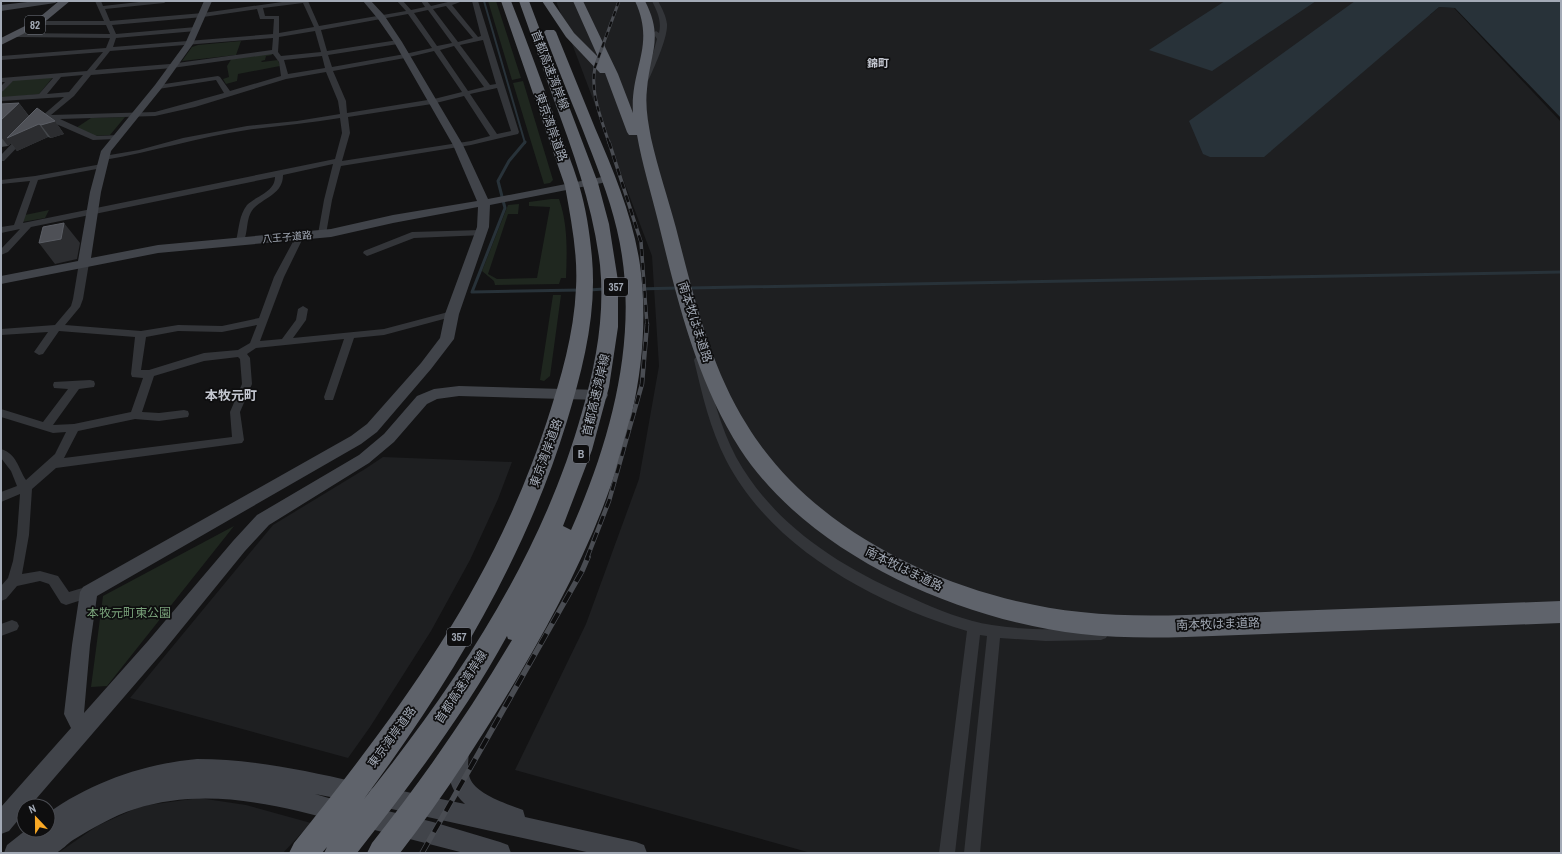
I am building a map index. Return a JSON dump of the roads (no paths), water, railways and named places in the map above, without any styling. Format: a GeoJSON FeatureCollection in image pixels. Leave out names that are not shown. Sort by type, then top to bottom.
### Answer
{"type":"FeatureCollection","features":[{"type":"Feature","properties":{"kind":"highway","name":"東京湾岸道路"},"geometry":{"type":"LineString","coordinates":[[304,853],[382,752],[431,684],[473,614],[504,554],[545,461],[557,425],[573,367],[580,333],[584,300],[582,240],[572,186],[506,1]]}},
{"type":"Feature","properties":{"kind":"highway","name":"首都高速湾岸線"},"geometry":{"type":"LineString","coordinates":[[339,853],[371,813],[436,725],[486,649],[523,584],[556,518],[579,462],[604,368],[610,298],[608,267],[598,208],[582,153],[524,1]]}},
{"type":"Feature","properties":{"kind":"highway","name":"357"},"geometry":{"type":"LineString","coordinates":[[378,853],[407,811],[475,705],[518,628],[562,536],[586,463],[613,332],[617,262],[615,237],[602,180],[531,1]]}},
{"type":"Feature","properties":{"kind":"highway","name":"首都高速湾岸線"},"geometry":{"type":"LineString","coordinates":[[382,853],[407,821],[467,734],[515,660],[557,585],[587,518],[608,460],[621,413],[630,367],[634,330],[634,295],[632,265],[624,226],[608,176],[537,1]]}},
{"type":"Feature","properties":{"kind":"highway"},"geometry":{"type":"LineString","coordinates":[[547,1],[566,30],[600,65],[611,80],[632,119],[663,192]]}},
{"type":"Feature","properties":{"kind":"highway"},"geometry":{"type":"LineString","coordinates":[[578,1],[612,74],[629,116],[671,281],[682,309],[716,382]]}},
{"type":"Feature","properties":{"kind":"highway","name":"南本牧はま道路"},"geometry":{"type":"LineString","coordinates":[[640,1],[647,17],[650,31],[649,47],[640,98],[642,129],[688,303],[716,382],[735,421],[761,462],[787,490],[818,518],[855,544],[910,574],[946,589],[1006,607],[1079,623],[1131,626],[1194,625],[1561,612]]}},
{"type":"Feature","properties":{"kind":"highway","name":"南本牧はま道路"},"geometry":{"type":"LineString","coordinates":[[652,1],[660,24],[661,42],[647,101],[646,126],[684,276],[701,330],[720,381],[732,406],[756,446],[778,474],[822,515],[858,540],[918,572],[948,585],[1007,603],[1058,615],[1099,619],[1161,620],[1561,606]]}},
{"type":"Feature","properties":{"kind":"main road","name":"82"},"geometry":{"type":"LineString","coordinates":[[1,37],[30,22],[56,1]]}},
{"type":"Feature","properties":{"kind":"main road","name":"82"},"geometry":{"type":"LineString","coordinates":[[1,42],[38,23],[65,1]]}},
{"type":"Feature","properties":{"kind":"street"},"geometry":{"type":"LineString","coordinates":[[1,8],[56,1]]}},
{"type":"Feature","properties":{"kind":"street"},"geometry":{"type":"LineString","coordinates":[[1,159],[44,117],[71,94],[108,50],[114,36],[98,1]]}},
{"type":"Feature","properties":{"kind":"street"},"geometry":{"type":"LineString","coordinates":[[102,8],[164,1]]}},
{"type":"Feature","properties":{"kind":"street"},"geometry":{"type":"LineString","coordinates":[[39,352],[75,307],[78,299],[92,212],[106,150],[158,87],[189,44],[208,1]]}},
{"type":"Feature","properties":{"kind":"street"},"geometry":{"type":"LineString","coordinates":[[38,23],[108,23],[203,15],[303,1],[318,30],[329,70],[342,102],[342,116],[346,133],[328,200],[322,234]]}},
{"type":"Feature","properties":{"kind":"street"},"geometry":{"type":"LineString","coordinates":[[13,581],[40,576],[53,580],[66,599],[89,592],[356,440],[372,428],[442,346],[449,332],[452,314],[483,227],[496,201],[458,145],[398,42],[367,1]]}},
{"type":"Feature","properties":{"kind":"street"},"geometry":{"type":"LineString","coordinates":[[400,1],[410,12],[436,49],[494,137]]}},
{"type":"Feature","properties":{"kind":"street"},"geometry":{"type":"LineString","coordinates":[[424,1],[489,88]]}},
{"type":"Feature","properties":{"kind":"street"},"geometry":{"type":"LineString","coordinates":[[1,58],[276,36],[318,30],[460,1]]}},
{"type":"Feature","properties":{"kind":"street"},"geometry":{"type":"LineString","coordinates":[[1,230],[338,163],[471,144],[515,132],[481,38],[475,1]]}},
{"type":"Feature","properties":{"kind":"street"},"geometry":{"type":"LineString","coordinates":[[637,1],[660,39]]}},
{"type":"Feature","properties":{"kind":"street"},"geometry":{"type":"LineString","coordinates":[[655,1],[663,18],[665,30],[660,39],[655,57],[647,74],[638,101],[638,119],[709,401],[718,430],[732,460],[751,489],[774,517],[804,544],[841,569],[885,593],[974,627],[1030,635],[1561,622]]}},
{"type":"Feature","properties":{"kind":"street"},"geometry":{"type":"LineString","coordinates":[[449,3],[481,38]]}},
{"type":"Feature","properties":{"kind":"street"},"geometry":{"type":"LineString","coordinates":[[260,7],[262,18],[276,18],[275,52],[280,58],[285,77]]}},
{"type":"Feature","properties":{"kind":"street"},"geometry":{"type":"LineString","coordinates":[[17,35],[114,36],[196,29]]}},
{"type":"Feature","properties":{"kind":"street"},"geometry":{"type":"LineString","coordinates":[[30,118],[133,116],[163,112],[192,105],[285,77],[405,56],[481,38]]}},
{"type":"Feature","properties":{"kind":"street"},"geometry":{"type":"LineString","coordinates":[[280,58],[324,54],[398,42]]}},
{"type":"Feature","properties":{"kind":"street"},"geometry":{"type":"LineString","coordinates":[[1,80],[173,65],[275,52]]}},
{"type":"Feature","properties":{"kind":"street"},"geometry":{"type":"LineString","coordinates":[[41,96],[59,75]]}},
{"type":"Feature","properties":{"kind":"street"},"geometry":{"type":"LineString","coordinates":[[158,87],[218,78],[228,94]]}},
{"type":"Feature","properties":{"kind":"street"},"geometry":{"type":"LineString","coordinates":[[1,90],[11,79]]}},
{"type":"Feature","properties":{"kind":"street"},"geometry":{"type":"LineString","coordinates":[[1,182],[35,178],[103,162],[183,140],[247,128],[342,116],[432,101],[499,85]]}},
{"type":"Feature","properties":{"kind":"street"},"geometry":{"type":"LineString","coordinates":[[1,99],[71,94]]}},
{"type":"Feature","properties":{"kind":"street"},"geometry":{"type":"LineString","coordinates":[[52,117],[57,121],[96,138],[116,137]]}},
{"type":"Feature","properties":{"kind":"street"},"geometry":{"type":"LineString","coordinates":[[240,241],[249,209],[252,205],[268,195],[274,188],[279,181],[279,174]]}},
{"type":"Feature","properties":{"kind":"street"},"geometry":{"type":"LineString","coordinates":[[18,226],[35,178]]}},
{"type":"Feature","properties":{"kind":"street","name":"八王子道路"},"geometry":{"type":"LineString","coordinates":[[1,280],[158,249],[322,234],[393,219],[602,180]]}},
{"type":"Feature","properties":{"kind":"street"},"geometry":{"type":"LineString","coordinates":[[1,252],[6,250],[29,224]]}},
{"type":"Feature","properties":{"kind":"street"},"geometry":{"type":"LineString","coordinates":[[367,253],[412,235],[481,233]]}},
{"type":"Feature","properties":{"kind":"street"},"geometry":{"type":"LineString","coordinates":[[254,345],[279,277],[300,236]]}},
{"type":"Feature","properties":{"kind":"street"},"geometry":{"type":"LineString","coordinates":[[285,342],[301,320],[303,309]]}},
{"type":"Feature","properties":{"kind":"street"},"geometry":{"type":"LineString","coordinates":[[141,334],[137,356],[136,374],[150,374],[204,357],[240,354],[254,345],[384,332],[452,314]]}},
{"type":"Feature","properties":{"kind":"street"},"geometry":{"type":"LineString","coordinates":[[1,332],[57,328],[141,334],[178,328],[222,329],[262,320]]}},
{"type":"Feature","properties":{"kind":"street"},"geometry":{"type":"LineString","coordinates":[[329,396],[350,336]]}},
{"type":"Feature","properties":{"kind":"street"},"geometry":{"type":"LineString","coordinates":[[53,464],[238,440],[235,412],[247,384],[245,358],[240,354]]}},
{"type":"Feature","properties":{"kind":"street"},"geometry":{"type":"LineString","coordinates":[[135,415],[150,374]]}},
{"type":"Feature","properties":{"kind":"street"},"geometry":{"type":"LineString","coordinates":[[58,385],[90,384]]}},
{"type":"Feature","properties":{"kind":"street"},"geometry":{"type":"LineString","coordinates":[[46,426],[76,385]]}},
{"type":"Feature","properties":{"kind":"street"},"geometry":{"type":"LineString","coordinates":[[1,823],[263,520],[364,459],[389,438],[422,400],[430,395],[459,391],[601,395]]}},
{"type":"Feature","properties":{"kind":"street"},"geometry":{"type":"LineString","coordinates":[[1,413],[53,429],[74,428],[135,415],[159,417],[184,414]]}},
{"type":"Feature","properties":{"kind":"street"},"geometry":{"type":"LineString","coordinates":[[1,497],[26,487],[53,464],[59,457],[74,428]]}},
{"type":"Feature","properties":{"kind":"street"},"geometry":{"type":"LineString","coordinates":[[1,453],[4,454],[16,469],[20,481],[26,487]]}},
{"type":"Feature","properties":{"kind":"street"},"geometry":{"type":"LineString","coordinates":[[1,595],[13,581],[20,553],[26,487]]}},
{"type":"Feature","properties":{"kind":"street"},"geometry":{"type":"LineString","coordinates":[[556,834],[482,804],[472,798],[464,788],[458,765],[460,753],[465,740],[522,638],[543,596],[553,569],[562,536]]}},
{"type":"Feature","properties":{"kind":"street"},"geometry":{"type":"LineString","coordinates":[[83,729],[74,714],[81,646],[89,592]]}},
{"type":"Feature","properties":{"kind":"street"},"geometry":{"type":"LineString","coordinates":[[947,853],[974,627]]}},
{"type":"Feature","properties":{"kind":"street"},"geometry":{"type":"LineString","coordinates":[[972,853],[994,631]]}},
{"type":"Feature","properties":{"kind":"street"},"geometry":{"type":"LineString","coordinates":[[56,825],[108,792],[136,781],[165,773],[195,769],[224,769],[292,778],[556,834],[636,853]]}},
{"type":"Feature","properties":{"kind":"street"},"geometry":{"type":"LineString","coordinates":[[56,826],[134,798],[160,791],[217,787],[247,790],[281,796],[433,833],[500,853]]}},
{"type":"Feature","properties":{"kind":"street"},"geometry":{"type":"LineString","coordinates":[[15,853],[37,838]]}},
{"type":"Feature","properties":{"kind":"street"},"geometry":{"type":"LineString","coordinates":[[37,853],[45,838]]}},
{"type":"Feature","properties":{"kind":"waterway"},"geometry":{"type":"LineString","coordinates":[[484,1],[525,142]]}},
{"type":"Feature","properties":{"kind":"waterway"},"geometry":{"type":"LineString","coordinates":[[525,142],[509,161],[498,181],[505,208],[472,292],[580,290]]}},
{"type":"Feature","properties":{"kind":"waterway"},"geometry":{"type":"LineString","coordinates":[[689,288],[1561,272]]}},
{"type":"Feature","properties":{"kind":"waterway"},"geometry":{"type":"LineString","coordinates":[[637,289],[678,288]]}},
{"type":"Feature","properties":{"kind":"waterway"},"geometry":{"type":"LineString","coordinates":[[589,290],[604,289]]}},
{"type":"Feature","properties":{"kind":"waterway"},"geometry":{"type":"LineString","coordinates":[[615,289],[628,289]]}},
{"type":"Feature","properties":{"kind":"railway"},"geometry":{"type":"LineString","coordinates":[[609,143],[597,105],[594,77],[595,67],[619,1]]}},
{"type":"Feature","properties":{"kind":"railway"},"geometry":{"type":"LineString","coordinates":[[609,142],[641,242],[647,324]]}},
{"type":"Feature","properties":{"kind":"railway"},"geometry":{"type":"LineString","coordinates":[[587,558],[609,501],[642,384],[647,324]]}},
{"type":"Feature","properties":{"kind":"railway"},"geometry":{"type":"LineString","coordinates":[[422,853],[582,571],[588,557]]}},
{"type":"Feature","properties":{"kind":"district","name":"錦町"},"geometry":{"type":"Point","coordinates":[878,63]}},
{"type":"Feature","properties":{"kind":"district","name":"本牧元町"},"geometry":{"type":"Point","coordinates":[231,395]}},
{"type":"Feature","properties":{"kind":"park label","name":"本牧元町東公園"},"geometry":{"type":"Point","coordinates":[129,613]}}]}
